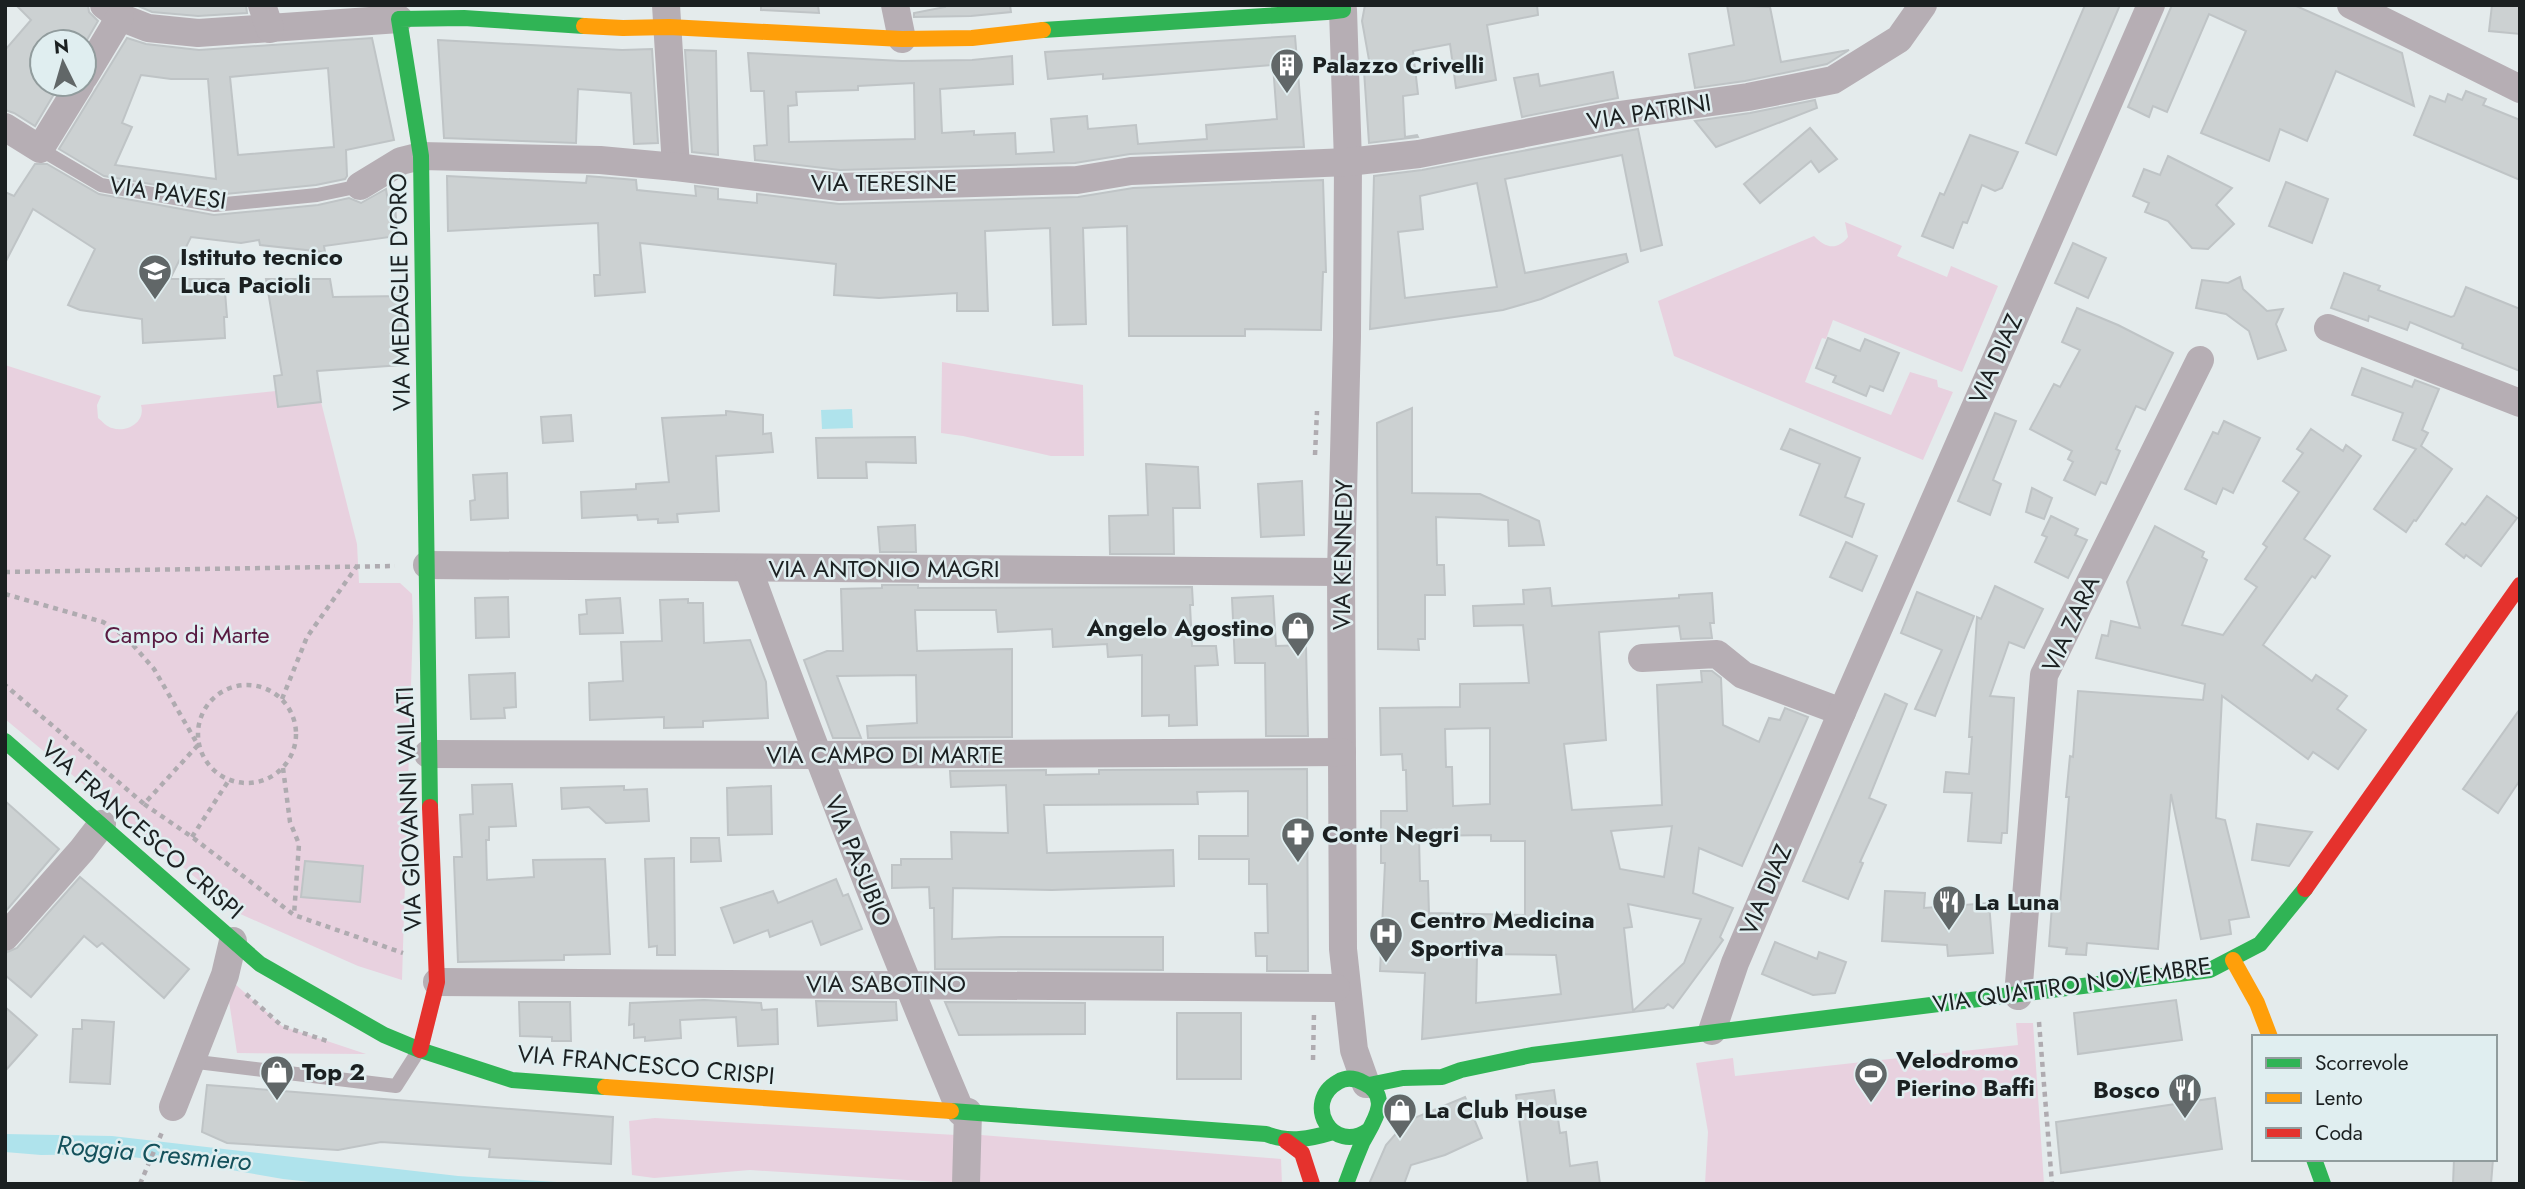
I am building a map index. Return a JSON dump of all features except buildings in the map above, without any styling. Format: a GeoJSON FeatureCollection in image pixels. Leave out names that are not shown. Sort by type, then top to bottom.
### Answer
{"type":"FeatureCollection","features":[{"type":"Feature","properties":{"kind":"street"},"geometry":{"type":"LineString","coordinates":[[895,5],[902,39]]}},
{"type":"Feature","properties":{"kind":"street","name":"VIA PATRINI"},"geometry":{"type":"LineString","coordinates":[[1348,162],[1419,154],[1612,116],[1748,97],[1833,80],[1899,39],[1923,5]]}},
{"type":"Feature","properties":{"kind":"street","name":"VIA DIAZ"},"geometry":{"type":"LineString","coordinates":[[1712,1031],[1735,963],[1842,712],[2151,5]]}},
{"type":"Feature","properties":{"kind":"street"},"geometry":{"type":"LineString","coordinates":[[2351,5],[2520,89]]}},
{"type":"Feature","properties":{"kind":"street"},"geometry":{"type":"LineString","coordinates":[[98,44],[112,11],[148,28],[198,33],[266,17],[367,14],[399,19],[462,12],[623,28],[668,16],[902,39],[972,38],[1054,29],[1343,8]]}},
{"type":"Feature","properties":{"kind":"street","name":"VIA KENNEDY"},"geometry":{"type":"LineString","coordinates":[[1343,8],[1348,162],[1341,572],[1343,949],[1354,1051],[1367,1084]]}},
{"type":"Feature","properties":{"kind":"street"},"geometry":{"type":"LineString","coordinates":[[668,16],[676,167]]}},
{"type":"Feature","properties":{"kind":"street","name":"VIA MEDAGLIE D'ORO"},"geometry":{"type":"LineString","coordinates":[[399,19],[421,156],[428,565]]}},
{"type":"Feature","properties":{"kind":"street"},"geometry":{"type":"LineString","coordinates":[[40,149],[71,98]]}},
{"type":"Feature","properties":{"kind":"street","name":"VIA PAVESI"},"geometry":{"type":"LineString","coordinates":[[8,135],[40,149]]}},
{"type":"Feature","properties":{"kind":"street","name":"VIA TERESINE"},"geometry":{"type":"LineString","coordinates":[[421,156],[600,160],[839,187],[1077,180],[1131,171],[1348,162]]}},
{"type":"Feature","properties":{"kind":"street","name":"VIA PAVESI"},"geometry":{"type":"LineString","coordinates":[[360,186],[401,161],[421,156]]}},
{"type":"Feature","properties":{"kind":"street"},"geometry":{"type":"LineString","coordinates":[[2328,328],[2520,403]]}},
{"type":"Feature","properties":{"kind":"street","name":"VIA ZARA"},"geometry":{"type":"LineString","coordinates":[[2027,994],[2044,675],[2200,360]]}},
{"type":"Feature","properties":{"kind":"street","name":"VIA ANTONIO MAGRI"},"geometry":{"type":"LineString","coordinates":[[428,565],[1341,572]]}},
{"type":"Feature","properties":{"kind":"street","name":"VIA GIOVANNI VAILATI"},"geometry":{"type":"LineString","coordinates":[[420,1050],[437,982],[428,754],[428,565]]}},
{"type":"Feature","properties":{"kind":"street","name":"VIA PASUBIO"},"geometry":{"type":"LineString","coordinates":[[748,568],[816,755],[907,984],[964,1112]]}},
{"type":"Feature","properties":{"kind":"street","name":"VIA QUATTRO NOVEMBRE"},"geometry":{"type":"LineString","coordinates":[[1420,1092],[1442,1077],[1461,1069],[1532,1055],[2210,970],[2232,960],[2260,944],[2290,909],[2520,585]]}},
{"type":"Feature","properties":{"kind":"street"},"geometry":{"type":"LineString","coordinates":[[1642,658],[1717,654],[1743,675],[1842,712]]}},
{"type":"Feature","properties":{"kind":"street","name":"VIA FRANCESCO CRISPI"},"geometry":{"type":"LineString","coordinates":[[5,741],[260,964],[384,1035],[420,1050],[512,1080],[1266,1134]]}},
{"type":"Feature","properties":{"kind":"street","name":"VIA CAMPO DI MARTE"},"geometry":{"type":"LineString","coordinates":[[428,754],[1342,752]]}},
{"type":"Feature","properties":{"kind":"street"},"geometry":{"type":"LineString","coordinates":[[5,937],[102,824]]}},
{"type":"Feature","properties":{"kind":"street"},"geometry":{"type":"LineString","coordinates":[[173,1107],[225,975],[233,941]]}},
{"type":"Feature","properties":{"kind":"street","name":"VIA KENNEDY"},"geometry":{"type":"LineString","coordinates":[[1327,1092],[1335,1066],[1336,988],[1343,949]]}},
{"type":"Feature","properties":{"kind":"street"},"geometry":{"type":"LineString","coordinates":[[2232,960],[2257,1003],[2269,1035]]}},
{"type":"Feature","properties":{"kind":"street","name":"VIA SABOTINO"},"geometry":{"type":"LineString","coordinates":[[437,982],[1336,988]]}},
{"type":"Feature","properties":{"kind":"street","name":"VIA QUATTRO NOVEMBRE"},"geometry":{"type":"LineString","coordinates":[[1367,1084],[1403,1078],[1442,1077]]}},
{"type":"Feature","properties":{"kind":"street"},"geometry":{"type":"LineString","coordinates":[[1306,1114],[1342,1080],[1351,1079],[1367,1084],[1379,1100],[1380,1110],[1346,1184]]}},
{"type":"Feature","properties":{"kind":"street"},"geometry":{"type":"LineString","coordinates":[[1327,1092],[1320,1109],[1322,1119],[1334,1138]]}},
{"type":"Feature","properties":{"kind":"street"},"geometry":{"type":"LineString","coordinates":[[1286,1141],[1317,1137],[1356,1137],[1396,1105]]}},
{"type":"Feature","properties":{"kind":"street"},"geometry":{"type":"LineString","coordinates":[[964,1112],[966,1184]]}},
{"type":"Feature","properties":{"kind":"street"},"geometry":{"type":"LineString","coordinates":[[1266,1134],[1289,1125]]}},
{"type":"Feature","properties":{"kind":"street"},"geometry":{"type":"LineString","coordinates":[[1266,1134],[1298,1147],[1322,1182]]}},
{"type":"Feature","properties":{"kind":"street"},"geometry":{"type":"LineString","coordinates":[[2315,1161],[2323,1184]]}},
{"type":"Feature","properties":{"kind":"lane","name":"VIA PAVESI"},"geometry":{"type":"LineString","coordinates":[[40,149],[101,185],[215,205],[317,195],[360,186]]}},
{"type":"Feature","properties":{"kind":"lane"},"geometry":{"type":"LineString","coordinates":[[189,1061],[396,1086],[420,1050]]}},
{"type":"Feature","properties":{"kind":"path"},"geometry":{"type":"LineString","coordinates":[[5,572],[428,565]]}},
{"type":"Feature","properties":{"kind":"path"},"geometry":{"type":"LineString","coordinates":[[282,699],[307,637],[357,566]]}},
{"type":"Feature","properties":{"kind":"path"},"geometry":{"type":"LineString","coordinates":[[5,594],[103,622],[126,637],[154,669],[198,745],[210,766],[229,780],[248,783],[267,779],[283,768],[293,752],[297,733],[293,715],[282,699],[267,689],[249,684],[231,687],[215,696],[203,710],[197,727],[198,745],[144,804]]}},
{"type":"Feature","properties":{"kind":"path"},"geometry":{"type":"LineString","coordinates":[[5,685],[144,804],[294,915],[403,953]]}},
{"type":"Feature","properties":{"kind":"path"},"geometry":{"type":"LineString","coordinates":[[283,768],[290,822],[299,844],[294,915]]}},
{"type":"Feature","properties":{"kind":"path"},"geometry":{"type":"LineString","coordinates":[[192,837],[229,780]]}},
{"type":"Feature","properties":{"kind":"path"},"geometry":{"type":"LineString","coordinates":[[2027,994],[2052,1184]]}},
{"type":"Feature","properties":{"kind":"path"},"geometry":{"type":"LineString","coordinates":[[140,1184],[173,1107]]}},
{"type":"Feature","properties":{"kind":"green space"},"geometry":{"type":"Polygon","coordinates":[[[1845,222],[1902,246],[1897,256],[1947,277],[1951,266],[1998,286],[1962,372],[1833,320],[1826,339],[1822,338],[1805,382],[1891,415],[1910,372],[1937,380],[1938,387],[1953,392],[1923,460],[1674,356],[1658,301],[1814,236],[1827,245],[1840,244],[1848,237],[1845,222]]]}},
{"type":"Feature","properties":{"kind":"green space"},"geometry":{"type":"Polygon","coordinates":[[[942,362],[1083,385],[1084,456],[1051,456],[941,433],[942,362]]]}},
{"type":"Feature","properties":{"kind":"green space","name":"Campo di Marte"},"geometry":{"type":"Polygon","coordinates":[[[5,365],[101,396],[97,405],[98,418],[108,427],[118,429],[134,425],[138,421],[141,405],[276,391],[278,407],[321,402],[357,544],[359,583],[400,583],[412,594],[402,980],[358,966],[238,913],[5,719],[5,365]]]}},
{"type":"Feature","properties":{"kind":"green space"},"geometry":{"type":"Polygon","coordinates":[[[225,975],[282,1026],[366,1054],[237,1053],[225,975]]]}},
{"type":"Feature","properties":{"kind":"green space","name":"Velodromo Pierino Baffi"},"geometry":{"type":"Polygon","coordinates":[[[2016,1023],[2033,1023],[2044,1184],[1705,1184],[1708,1132],[1696,1063],[1733,1058],[1735,1076],[2018,1045],[2016,1023]]]}},
{"type":"Feature","properties":{"kind":"green space"},"geometry":{"type":"Polygon","coordinates":[[[655,1118],[956,1135],[954,1183],[750,1170],[654,1178],[632,1175],[629,1121],[655,1118]]]}},
{"type":"Feature","properties":{"kind":"green space"},"geometry":{"type":"Polygon","coordinates":[[[981,1135],[1281,1159],[1282,1184],[975,1184],[981,1135]]]}},
{"type":"Feature","properties":{"kind":"water"},"geometry":{"type":"Polygon","coordinates":[[[852,409],[853,428],[822,429],[821,410],[852,409]]]}},
{"type":"Feature","properties":{"kind":"water","name":"Roggia Cresmiero"},"geometry":{"type":"Polygon","coordinates":[[[5,1134],[112,1136],[458,1176],[589,1184],[329,1184],[106,1154],[41,1155],[5,1152],[5,1134]]]}},
{"type":"Feature","properties":{"kind":"traffic: fast"},"geometry":{"type":"LineString","coordinates":[[1043,30],[1327,12],[1343,10],[1343,5]]}},
{"type":"Feature","properties":{"kind":"traffic: fast"},"geometry":{"type":"LineString","coordinates":[[430,807],[421,156],[399,19],[464,18],[584,26]]}},
{"type":"Feature","properties":{"kind":"traffic: fast"},"geometry":{"type":"LineString","coordinates":[[5,741],[260,964],[384,1035],[420,1050],[512,1080],[605,1087]]}},
{"type":"Feature","properties":{"kind":"traffic: fast"},"geometry":{"type":"LineString","coordinates":[[1369,1085],[1403,1078],[1442,1077],[1461,1070],[1532,1055],[2210,970],[2260,944],[2305,889]]}},
{"type":"Feature","properties":{"kind":"traffic: fast"},"geometry":{"type":"LineString","coordinates":[[1346,1184],[1378,1112],[1378,1096],[1364,1083],[1351,1079],[1344,1079],[1327,1091],[1322,1102],[1322,1113],[1333,1132],[1343,1136],[1356,1136],[1369,1130]]}},
{"type":"Feature","properties":{"kind":"traffic: fast"},"geometry":{"type":"LineString","coordinates":[[951,1111],[1266,1134],[1291,1139],[1333,1132]]}},
{"type":"Feature","properties":{"kind":"traffic: fast"},"geometry":{"type":"LineString","coordinates":[[2315,1161],[2323,1184]]}},
{"type":"Feature","properties":{"kind":"traffic: slow"},"geometry":{"type":"LineString","coordinates":[[584,26],[669,27],[902,39],[972,38],[1043,30]]}},
{"type":"Feature","properties":{"kind":"traffic: slow"},"geometry":{"type":"LineString","coordinates":[[2233,960],[2257,1003],[2269,1035]]}},
{"type":"Feature","properties":{"kind":"traffic: slow"},"geometry":{"type":"LineString","coordinates":[[605,1087],[951,1111]]}},
{"type":"Feature","properties":{"kind":"traffic: jam"},"geometry":{"type":"LineString","coordinates":[[2305,889],[2520,585]]}},
{"type":"Feature","properties":{"kind":"traffic: jam"},"geometry":{"type":"LineString","coordinates":[[420,1050],[437,982],[430,807]]}},
{"type":"Feature","properties":{"kind":"traffic: jam"},"geometry":{"type":"LineString","coordinates":[[1286,1141],[1302,1153],[1312,1184]]}},
{"type":"Feature","properties":{"kind":"place","name":"Palazzo Crivelli"},"geometry":{"type":"Point","coordinates":[1287,95]}},
{"type":"Feature","properties":{"kind":"place","name":"Istituto tecnico Luca Pacioli"},"geometry":{"type":"Point","coordinates":[155,301]}},
{"type":"Feature","properties":{"kind":"place","name":"Angelo Agostino"},"geometry":{"type":"Point","coordinates":[1298,658]}},
{"type":"Feature","properties":{"kind":"place","name":"Conte Negri"},"geometry":{"type":"Point","coordinates":[1298,864]}},
{"type":"Feature","properties":{"kind":"place","name":"La Luna"},"geometry":{"type":"Point","coordinates":[1949,932]}},
{"type":"Feature","properties":{"kind":"place","name":"Centro Medicina Sportiva"},"geometry":{"type":"Point","coordinates":[1386,964]}},
{"type":"Feature","properties":{"kind":"place","name":"Top 2"},"geometry":{"type":"Point","coordinates":[277,1102]}},
{"type":"Feature","properties":{"kind":"place","name":"Velodromo Pierino Baffi"},"geometry":{"type":"Point","coordinates":[1871,1104]}},
{"type":"Feature","properties":{"kind":"place","name":"Bosco"},"geometry":{"type":"Point","coordinates":[2185,1120]}},
{"type":"Feature","properties":{"kind":"place","name":"La Club House"},"geometry":{"type":"Point","coordinates":[1400,1140]}}]}
